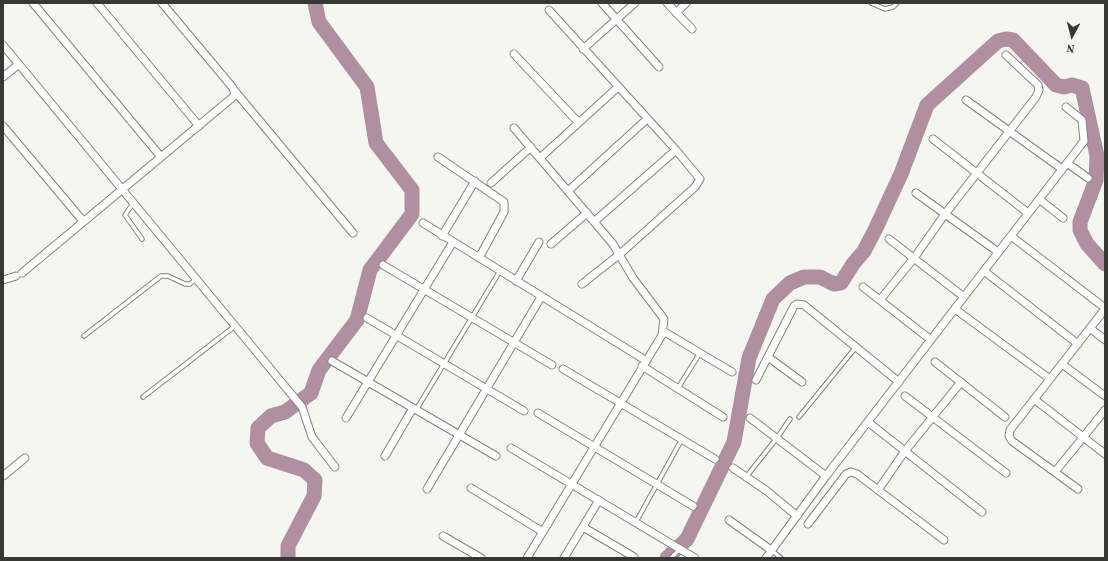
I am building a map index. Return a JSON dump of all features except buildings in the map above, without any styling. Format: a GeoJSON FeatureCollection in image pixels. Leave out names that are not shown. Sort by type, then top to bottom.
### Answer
{"type":"FeatureCollection","features":[{"type":"Feature","properties":{"kind":"street"},"geometry":{"type":"LineString","coordinates":[[33,3],[161,157]]}},
{"type":"Feature","properties":{"kind":"street"},"geometry":{"type":"LineString","coordinates":[[97,3],[199,126]]}},
{"type":"Feature","properties":{"kind":"street"},"geometry":{"type":"LineString","coordinates":[[162,3],[353,233]]}},
{"type":"Feature","properties":{"kind":"street"},"geometry":{"type":"LineString","coordinates":[[602,3],[659,67]]}},
{"type":"Feature","properties":{"kind":"street"},"geometry":{"type":"LineString","coordinates":[[584,49],[635,3]]}},
{"type":"Feature","properties":{"kind":"street"},"geometry":{"type":"LineString","coordinates":[[667,3],[692,29]]}},
{"type":"Feature","properties":{"kind":"street"},"geometry":{"type":"LineString","coordinates":[[676,13],[686,3]]}},
{"type":"Feature","properties":{"kind":"street"},"geometry":{"type":"LineString","coordinates":[[549,10],[699,175],[700,182],[620,254],[582,284]]}},
{"type":"Feature","properties":{"kind":"street"},"geometry":{"type":"LineString","coordinates":[[3,45],[302,407],[312,437],[335,467]]}},
{"type":"Feature","properties":{"kind":"street"},"geometry":{"type":"LineString","coordinates":[[514,54],[578,122]]}},
{"type":"Feature","properties":{"kind":"street"},"geometry":{"type":"LineString","coordinates":[[880,300],[914,258],[945,214],[1036,97],[1039,90],[1035,81],[1006,55]]}},
{"type":"Feature","properties":{"kind":"street"},"geometry":{"type":"LineString","coordinates":[[3,77],[19,64]]}},
{"type":"Feature","properties":{"kind":"street"},"geometry":{"type":"LineString","coordinates":[[540,158],[618,87]]}},
{"type":"Feature","properties":{"kind":"street"},"geometry":{"type":"LineString","coordinates":[[3,280],[19,274],[234,97],[235,94],[233,88]]}},
{"type":"Feature","properties":{"kind":"street"},"geometry":{"type":"LineString","coordinates":[[966,100],[1062,169]]}},
{"type":"Feature","properties":{"kind":"street"},"geometry":{"type":"LineString","coordinates":[[766,558],[826,476],[1084,141],[1082,120],[1066,107]]}},
{"type":"Feature","properties":{"kind":"street"},"geometry":{"type":"LineString","coordinates":[[568,191],[647,119]]}},
{"type":"Feature","properties":{"kind":"street"},"geometry":{"type":"LineString","coordinates":[[3,126],[83,222]]}},
{"type":"Feature","properties":{"kind":"street"},"geometry":{"type":"LineString","coordinates":[[514,128],[595,221],[620,254],[633,278],[664,318],[663,331],[527,558]]}},
{"type":"Feature","properties":{"kind":"street"},"geometry":{"type":"LineString","coordinates":[[933,139],[1028,213]]}},
{"type":"Feature","properties":{"kind":"street"},"geometry":{"type":"LineString","coordinates":[[492,182],[531,147]]}},
{"type":"Feature","properties":{"kind":"street"},"geometry":{"type":"LineString","coordinates":[[595,221],[676,150]]}},
{"type":"Feature","properties":{"kind":"street"},"geometry":{"type":"LineString","coordinates":[[438,157],[500,199],[506,207],[479,258]]}},
{"type":"Feature","properties":{"kind":"street"},"geometry":{"type":"LineString","coordinates":[[1067,162],[1088,178]]}},
{"type":"Feature","properties":{"kind":"street"},"geometry":{"type":"LineString","coordinates":[[442,236],[475,181]]}},
{"type":"Feature","properties":{"kind":"street"},"geometry":{"type":"LineString","coordinates":[[916,193],[998,252]]}},
{"type":"Feature","properties":{"kind":"street"},"geometry":{"type":"LineString","coordinates":[[1039,199],[1063,218]]}},
{"type":"Feature","properties":{"kind":"street"},"geometry":{"type":"LineString","coordinates":[[551,244],[587,213]]}},
{"type":"Feature","properties":{"kind":"street"},"geometry":{"type":"LineString","coordinates":[[422,223],[644,363],[678,388],[724,417]]}},
{"type":"Feature","properties":{"kind":"street"},"geometry":{"type":"LineString","coordinates":[[1011,236],[1105,308],[1010,430],[1009,436],[1012,441],[1078,489]]}},
{"type":"Feature","properties":{"kind":"street"},"geometry":{"type":"LineString","coordinates":[[889,239],[964,297]]}},
{"type":"Feature","properties":{"kind":"street"},"geometry":{"type":"LineString","coordinates":[[346,418],[453,242]]}},
{"type":"Feature","properties":{"kind":"street"},"geometry":{"type":"LineString","coordinates":[[516,281],[539,242]]}},
{"type":"Feature","properties":{"kind":"street"},"geometry":{"type":"LineString","coordinates":[[383,265],[552,365]]}},
{"type":"Feature","properties":{"kind":"street"},"geometry":{"type":"LineString","coordinates":[[984,271],[1078,344]]}},
{"type":"Feature","properties":{"kind":"street"},"geometry":{"type":"LineString","coordinates":[[863,287],[931,340]]}},
{"type":"Feature","properties":{"kind":"street"},"geometry":{"type":"LineString","coordinates":[[427,490],[541,297]]}},
{"type":"Feature","properties":{"kind":"street"},"geometry":{"type":"LineString","coordinates":[[756,380],[794,306],[797,304],[804,305],[899,382]]}},
{"type":"Feature","properties":{"kind":"street"},"geometry":{"type":"LineString","coordinates":[[955,309],[1050,379]]}},
{"type":"Feature","properties":{"kind":"street"},"geometry":{"type":"LineString","coordinates":[[367,318],[524,411]]}},
{"type":"Feature","properties":{"kind":"street"},"geometry":{"type":"LineString","coordinates":[[1090,328],[1105,340]]}},
{"type":"Feature","properties":{"kind":"street"},"geometry":{"type":"LineString","coordinates":[[663,331],[732,372]]}},
{"type":"Feature","properties":{"kind":"street"},"geometry":{"type":"LineString","coordinates":[[768,357],[802,382]]}},
{"type":"Feature","properties":{"kind":"street"},"geometry":{"type":"LineString","coordinates":[[332,361],[496,456]]}},
{"type":"Feature","properties":{"kind":"street"},"geometry":{"type":"LineString","coordinates":[[934,362],[1005,418]]}},
{"type":"Feature","properties":{"kind":"street"},"geometry":{"type":"LineString","coordinates":[[1062,364],[1105,396]]}},
{"type":"Feature","properties":{"kind":"street"},"geometry":{"type":"LineString","coordinates":[[563,369],[715,459]]}},
{"type":"Feature","properties":{"kind":"street"},"geometry":{"type":"LineString","coordinates":[[878,490],[960,382]]}},
{"type":"Feature","properties":{"kind":"street"},"geometry":{"type":"LineString","coordinates":[[905,396],[1006,473]]}},
{"type":"Feature","properties":{"kind":"street"},"geometry":{"type":"LineString","coordinates":[[1034,399],[1105,454]]}},
{"type":"Feature","properties":{"kind":"street"},"geometry":{"type":"LineString","coordinates":[[385,456],[415,409]]}},
{"type":"Feature","properties":{"kind":"street"},"geometry":{"type":"LineString","coordinates":[[1055,472],[1105,410]]}},
{"type":"Feature","properties":{"kind":"street"},"geometry":{"type":"LineString","coordinates":[[538,413],[693,506]]}},
{"type":"Feature","properties":{"kind":"street"},"geometry":{"type":"LineString","coordinates":[[750,418],[826,476]]}},
{"type":"Feature","properties":{"kind":"street"},"geometry":{"type":"LineString","coordinates":[[868,422],[982,512]]}},
{"type":"Feature","properties":{"kind":"street"},"geometry":{"type":"LineString","coordinates":[[511,448],[572,483],[695,558]]}},
{"type":"Feature","properties":{"kind":"street"},"geometry":{"type":"LineString","coordinates":[[3,476],[25,458]]}},
{"type":"Feature","properties":{"kind":"street"},"geometry":{"type":"LineString","coordinates":[[733,468],[767,491],[797,516]]}},
{"type":"Feature","properties":{"kind":"street"},"geometry":{"type":"LineString","coordinates":[[808,524],[846,474],[851,472],[857,474],[944,540]]}},
{"type":"Feature","properties":{"kind":"street"},"geometry":{"type":"LineString","coordinates":[[472,488],[543,532]]}},
{"type":"Feature","properties":{"kind":"street"},"geometry":{"type":"LineString","coordinates":[[564,558],[599,500]]}},
{"type":"Feature","properties":{"kind":"street"},"geometry":{"type":"LineString","coordinates":[[729,520],[771,550]]}},
{"type":"Feature","properties":{"kind":"street"},"geometry":{"type":"LineString","coordinates":[[583,527],[634,557]]}},
{"type":"Feature","properties":{"kind":"street"},"geometry":{"type":"LineString","coordinates":[[443,536],[481,558]]}},
{"type":"Feature","properties":{"kind":"lane"},"geometry":{"type":"LineString","coordinates":[[871,3],[884,9],[893,7],[897,3]]}},
{"type":"Feature","properties":{"kind":"lane"},"geometry":{"type":"LineString","coordinates":[[134,202],[125,215],[142,239]]}},
{"type":"Feature","properties":{"kind":"lane"},"geometry":{"type":"LineString","coordinates":[[415,409],[500,271]]}},
{"type":"Feature","properties":{"kind":"lane"},"geometry":{"type":"LineString","coordinates":[[84,336],[161,276],[168,276],[185,284],[190,284],[197,278]]}},
{"type":"Feature","properties":{"kind":"lane"},"geometry":{"type":"LineString","coordinates":[[143,397],[236,326]]}},
{"type":"Feature","properties":{"kind":"lane"},"geometry":{"type":"LineString","coordinates":[[799,418],[856,347]]}},
{"type":"Feature","properties":{"kind":"lane"},"geometry":{"type":"LineString","coordinates":[[678,388],[700,353]]}},
{"type":"Feature","properties":{"kind":"lane"},"geometry":{"type":"LineString","coordinates":[[746,477],[790,419]]}},
{"type":"Feature","properties":{"kind":"lane"},"geometry":{"type":"LineString","coordinates":[[636,522],[682,440]]}},
{"type":"Feature","properties":{"kind":"lane"},"geometry":{"type":"LineString","coordinates":[[671,558],[680,549]]}},
{"type":"Feature","properties":{"kind":"lane"},"geometry":{"type":"LineString","coordinates":[[771,550],[781,558]]}},
{"type":"Feature","properties":{"kind":"waterway"},"geometry":{"type":"LineString","coordinates":[[288,558],[288,546],[314,496],[315,480],[304,470],[267,458],[257,443],[258,428],[271,416],[285,412],[311,393],[319,370],[357,320],[370,270],[412,214],[412,190],[376,143],[367,87],[319,22],[315,3]]}},
{"type":"Feature","properties":{"kind":"waterway"},"geometry":{"type":"LineString","coordinates":[[667,558],[687,539],[734,442],[749,358],[773,299],[790,283],[804,277],[820,277],[834,284],[841,283],[853,264],[864,251],[875,230],[901,174],[927,105],[998,41],[1006,39],[1013,40],[1056,85],[1064,87],[1072,85],[1082,88],[1097,156],[1096,180],[1080,222],[1080,230],[1087,244],[1105,264]]}}]}
